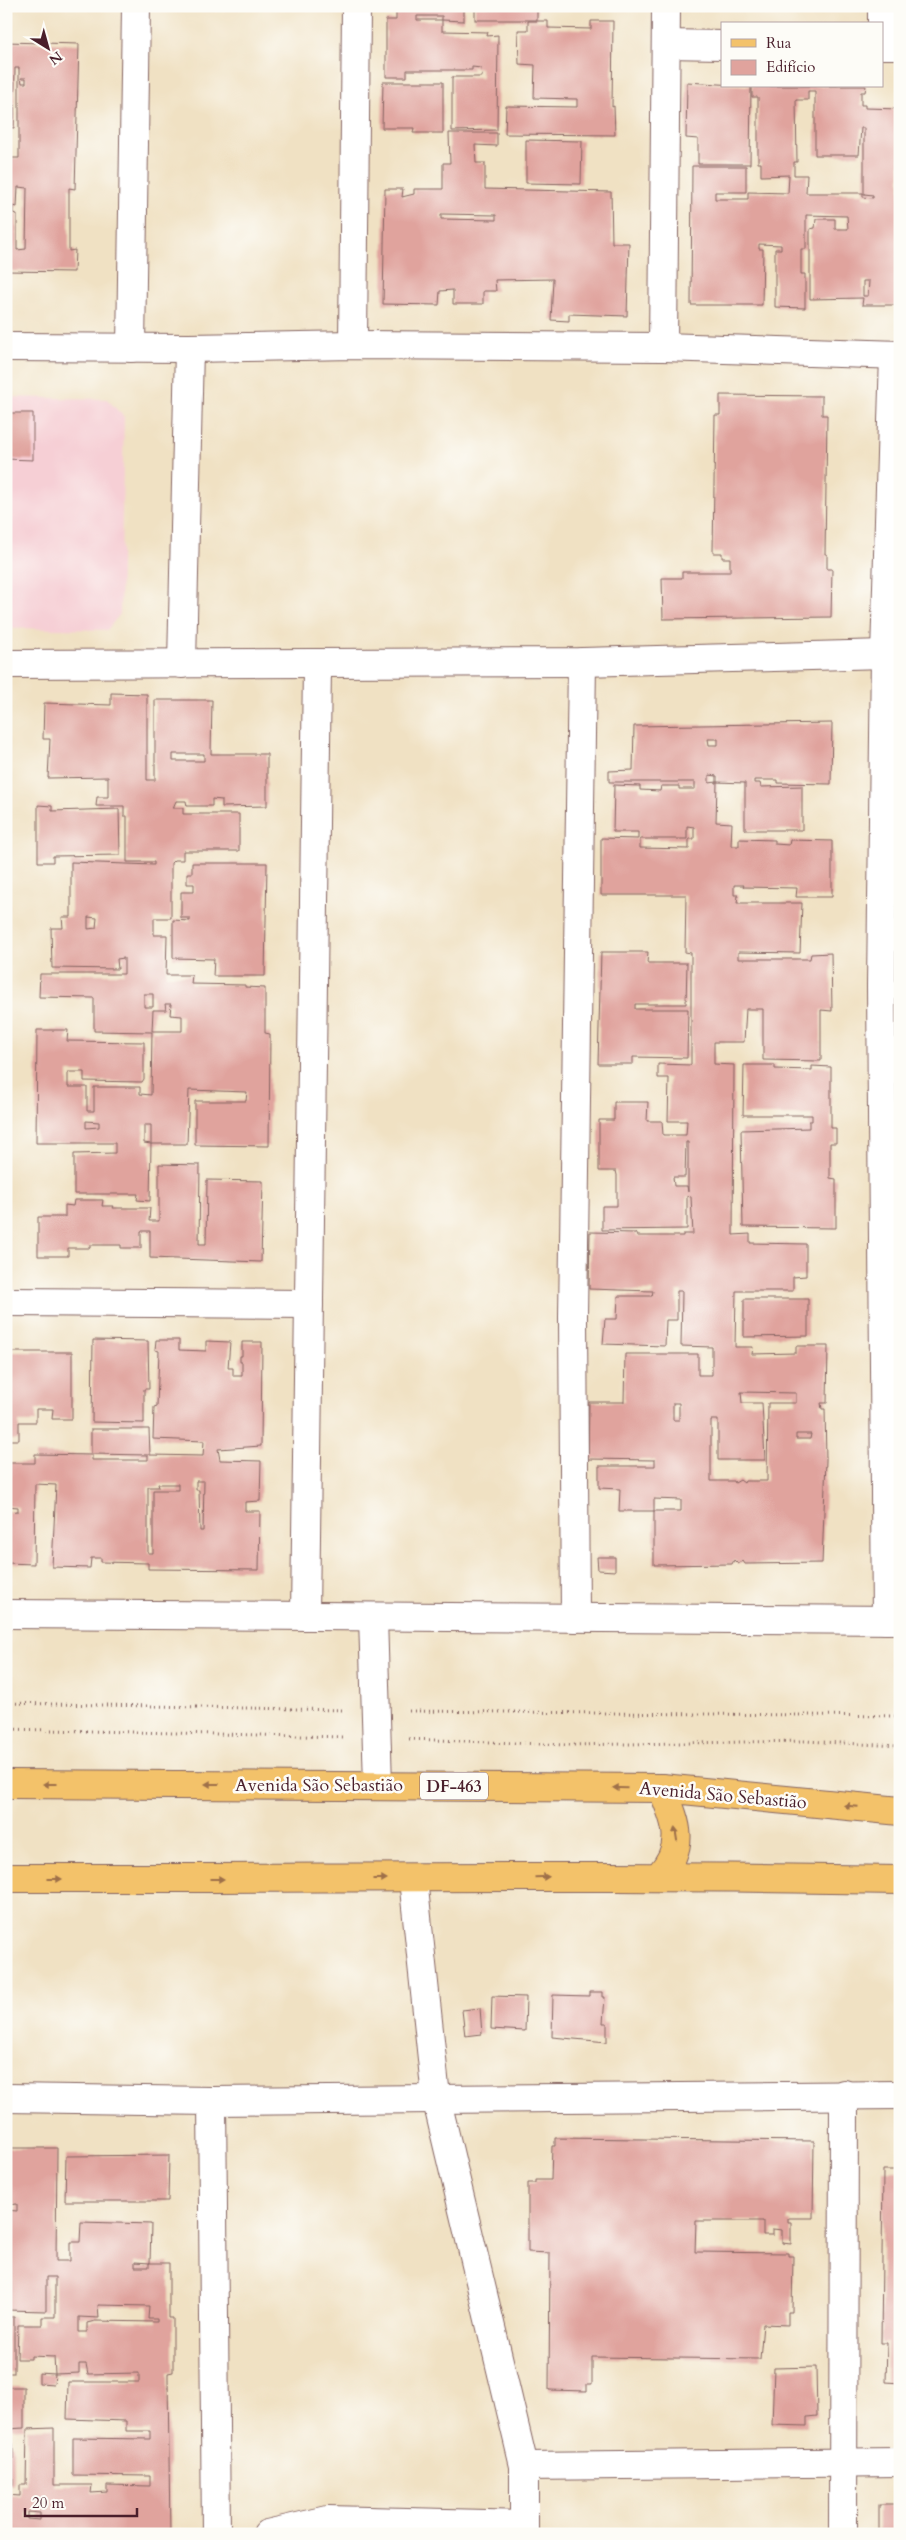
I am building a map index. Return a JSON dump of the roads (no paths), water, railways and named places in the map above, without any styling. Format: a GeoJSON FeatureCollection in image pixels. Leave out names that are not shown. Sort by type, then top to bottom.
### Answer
{"type":"FeatureCollection","features":[{"type":"Feature","properties":{"kind":"main road","name":"Avenida São Sebastião"},"geometry":{"type":"LineString","coordinates":[[6,1784],[662,1788],[900,1811]]}},
{"type":"Feature","properties":{"kind":"main road"},"geometry":{"type":"LineString","coordinates":[[660,1875],[670,1864],[677,1844],[671,1810],[662,1788]]}},
{"type":"Feature","properties":{"kind":"main road"},"geometry":{"type":"LineString","coordinates":[[6,1878],[413,1879],[660,1875],[900,1880]]}},
{"type":"Feature","properties":{"kind":"street"},"geometry":{"type":"LineString","coordinates":[[131,348],[136,6]]}},
{"type":"Feature","properties":{"kind":"street"},"geometry":{"type":"LineString","coordinates":[[353,345],[356,6]]}},
{"type":"Feature","properties":{"kind":"street"},"geometry":{"type":"LineString","coordinates":[[663,347],[666,6]]}},
{"type":"Feature","properties":{"kind":"street"},"geometry":{"type":"LineString","coordinates":[[882,6],[882,22]]}},
{"type":"Feature","properties":{"kind":"street"},"geometry":{"type":"LineString","coordinates":[[666,44],[721,44]]}},
{"type":"Feature","properties":{"kind":"street"},"geometry":{"type":"LineString","coordinates":[[884,45],[900,45]]}},
{"type":"Feature","properties":{"kind":"street"},"geometry":{"type":"LineString","coordinates":[[6,347],[189,348],[353,345],[663,347],[897,355],[885,654],[890,986],[893,1620],[6,1614]]}},
{"type":"Feature","properties":{"kind":"street"},"geometry":{"type":"LineString","coordinates":[[182,664],[189,348]]}},
{"type":"Feature","properties":{"kind":"street"},"geometry":{"type":"LineString","coordinates":[[6,664],[582,662],[885,654]]}},
{"type":"Feature","properties":{"kind":"street"},"geometry":{"type":"LineString","coordinates":[[575,1618],[573,1317],[582,662]]}},
{"type":"Feature","properties":{"kind":"street"},"geometry":{"type":"LineString","coordinates":[[305,1616],[317,664]]}},
{"type":"Feature","properties":{"kind":"street"},"geometry":{"type":"LineString","coordinates":[[6,1302],[309,1304]]}},
{"type":"Feature","properties":{"kind":"street"},"geometry":{"type":"LineString","coordinates":[[373,1617],[378,1785]]}},
{"type":"Feature","properties":{"kind":"street"},"geometry":{"type":"LineString","coordinates":[[267,2534],[328,2520],[524,2529],[524,2466],[436,2097],[413,1879]]}},
{"type":"Feature","properties":{"kind":"street"},"geometry":{"type":"LineString","coordinates":[[843,2534],[844,2094]]}},
{"type":"Feature","properties":{"kind":"street"},"geometry":{"type":"LineString","coordinates":[[6,2098],[212,2101],[436,2097],[900,2095]]}},
{"type":"Feature","properties":{"kind":"street"},"geometry":{"type":"LineString","coordinates":[[212,2101],[216,2534]]}},
{"type":"Feature","properties":{"kind":"street"},"geometry":{"type":"LineString","coordinates":[[524,2466],[900,2462]]}}]}
